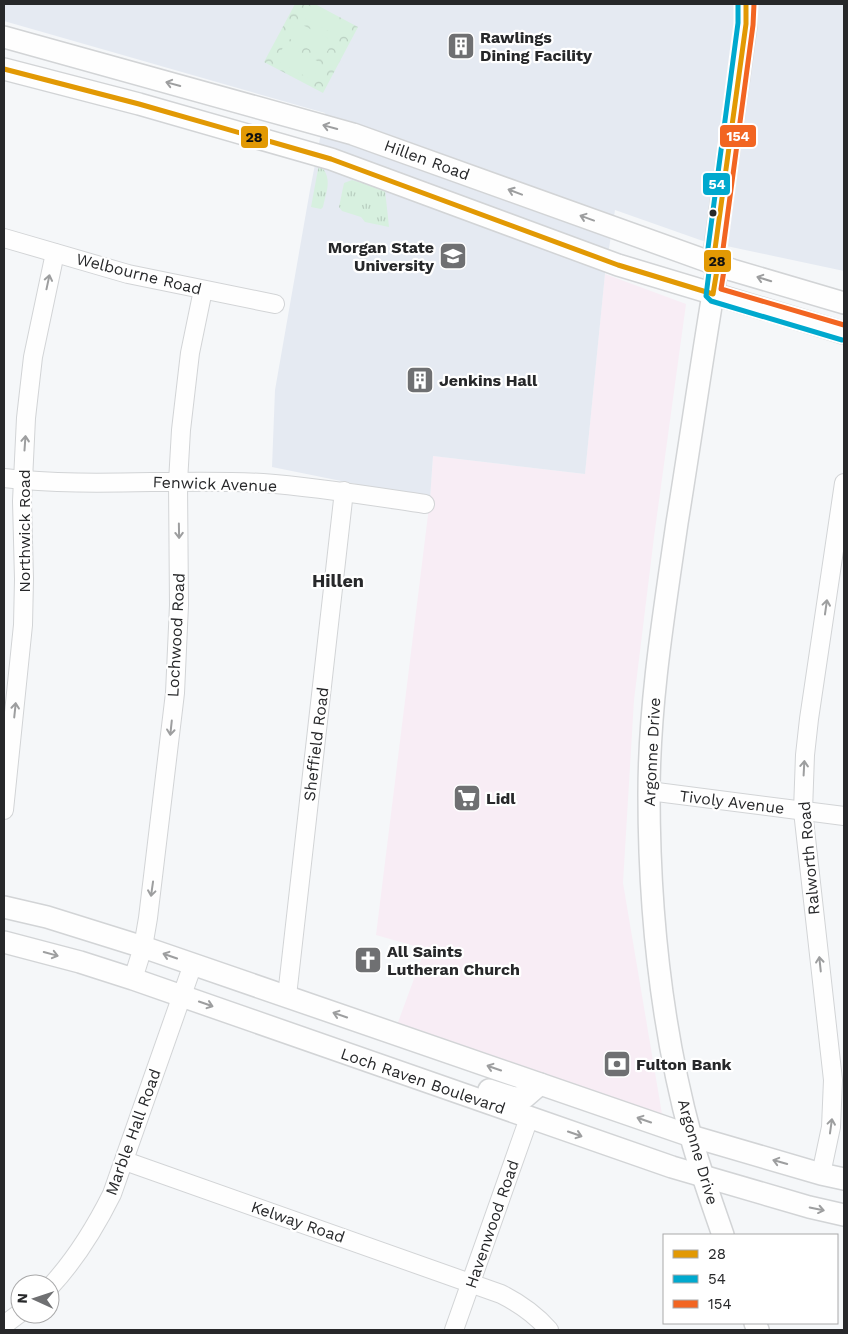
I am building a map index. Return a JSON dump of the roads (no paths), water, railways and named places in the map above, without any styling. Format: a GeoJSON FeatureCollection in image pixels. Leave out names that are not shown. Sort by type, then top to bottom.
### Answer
{"type":"FeatureCollection","features":[{"type":"Feature","properties":{"kind":"main road","name":"Argonne Drive"},"geometry":{"type":"LineString","coordinates":[[723,1234],[690,1136],[662,988],[651,869],[649,791],[654,699],[662,624],[718,264],[715,249],[743,42],[746,4]]}},
{"type":"Feature","properties":{"kind":"main road","name":"Argonne Drive"},"geometry":{"type":"LineString","coordinates":[[718,264],[726,251],[753,75],[757,4]]}},
{"type":"Feature","properties":{"kind":"main road","name":"Hillen Road"},"geometry":{"type":"LineString","coordinates":[[4,37],[353,134],[718,264],[844,303]]}},
{"type":"Feature","properties":{"kind":"main road"},"geometry":{"type":"LineString","coordinates":[[57,83],[65,54]]}},
{"type":"Feature","properties":{"kind":"main road","name":"Hillen Road"},"geometry":{"type":"LineString","coordinates":[[4,69],[184,117],[343,163],[618,265],[844,333]]}},
{"type":"Feature","properties":{"kind":"main road"},"geometry":{"type":"LineString","coordinates":[[343,163],[353,134]]}},
{"type":"Feature","properties":{"kind":"main road"},"geometry":{"type":"LineString","coordinates":[[479,213],[492,183]]}},
{"type":"Feature","properties":{"kind":"main road"},"geometry":{"type":"LineString","coordinates":[[4,907],[55,920],[144,947],[690,1136],[844,1179]]}},
{"type":"Feature","properties":{"kind":"main road","name":"Loch Raven Boulevard"},"geometry":{"type":"LineString","coordinates":[[4,942],[80,962],[133,979],[703,1177],[844,1215]]}},
{"type":"Feature","properties":{"kind":"main road"},"geometry":{"type":"LineString","coordinates":[[420,1079],[429,1074],[443,1075],[514,1098],[525,1097],[540,1084]]}},
{"type":"Feature","properties":{"kind":"main road"},"geometry":{"type":"LineString","coordinates":[[529,1118],[540,1084]]}},
{"type":"Feature","properties":{"kind":"street","name":"Welbourne Road"},"geometry":{"type":"LineString","coordinates":[[4,238],[128,274],[275,304]]}},
{"type":"Feature","properties":{"kind":"street","name":"Northwick Road"},"geometry":{"type":"LineString","coordinates":[[4,810],[23,625],[22,480],[33,358],[55,253]]}},
{"type":"Feature","properties":{"kind":"street","name":"Lochwood Road"},"geometry":{"type":"LineString","coordinates":[[133,979],[144,947],[175,693],[179,605],[178,482],[184,397],[203,290]]}},
{"type":"Feature","properties":{"kind":"street","name":"Fenwick Avenue"},"geometry":{"type":"LineString","coordinates":[[4,478],[22,480],[262,483],[344,491],[425,504]]}},
{"type":"Feature","properties":{"kind":"street","name":"Ralworth Road"},"geometry":{"type":"LineString","coordinates":[[821,1174],[831,1127],[833,1080],[803,811],[805,755],[844,482]]}},
{"type":"Feature","properties":{"kind":"street","name":"Sheffield Road"},"geometry":{"type":"LineString","coordinates":[[287,996],[344,491]]}},
{"type":"Feature","properties":{"kind":"street","name":"Tivoly Avenue"},"geometry":{"type":"LineString","coordinates":[[649,791],[844,816]]}},
{"type":"Feature","properties":{"kind":"street","name":"Marble Hall Road"},"geometry":{"type":"LineString","coordinates":[[60,1275],[76,1257],[112,1194],[193,964]]}},
{"type":"Feature","properties":{"kind":"street","name":"Havenwood Road"},"geometry":{"type":"LineString","coordinates":[[454,1330],[529,1118]]}},
{"type":"Feature","properties":{"kind":"street","name":"Kelway Road"},"geometry":{"type":"LineString","coordinates":[[125,1161],[501,1294],[518,1302],[548,1330]]}},
{"type":"Feature","properties":{"kind":"place","name":"Rawlings Dining Facility"},"geometry":{"type":"Point","coordinates":[461,46]}},
{"type":"Feature","properties":{"kind":"place","name":"Morgan State University"},"geometry":{"type":"Point","coordinates":[453,256]}},
{"type":"Feature","properties":{"kind":"place","name":"Jenkins Hall"},"geometry":{"type":"Point","coordinates":[420,380]}},
{"type":"Feature","properties":{"kind":"place","name":"Lidl"},"geometry":{"type":"Point","coordinates":[467,798]}},
{"type":"Feature","properties":{"kind":"place","name":"All Saints Lutheran Church"},"geometry":{"type":"Point","coordinates":[368,960]}},
{"type":"Feature","properties":{"kind":"place","name":"Fulton Bank"},"geometry":{"type":"Point","coordinates":[617,1064]}},
{"type":"Feature","properties":{"kind":"district","name":"Hillen"},"geometry":{"type":"Point","coordinates":[338,580]}}]}
